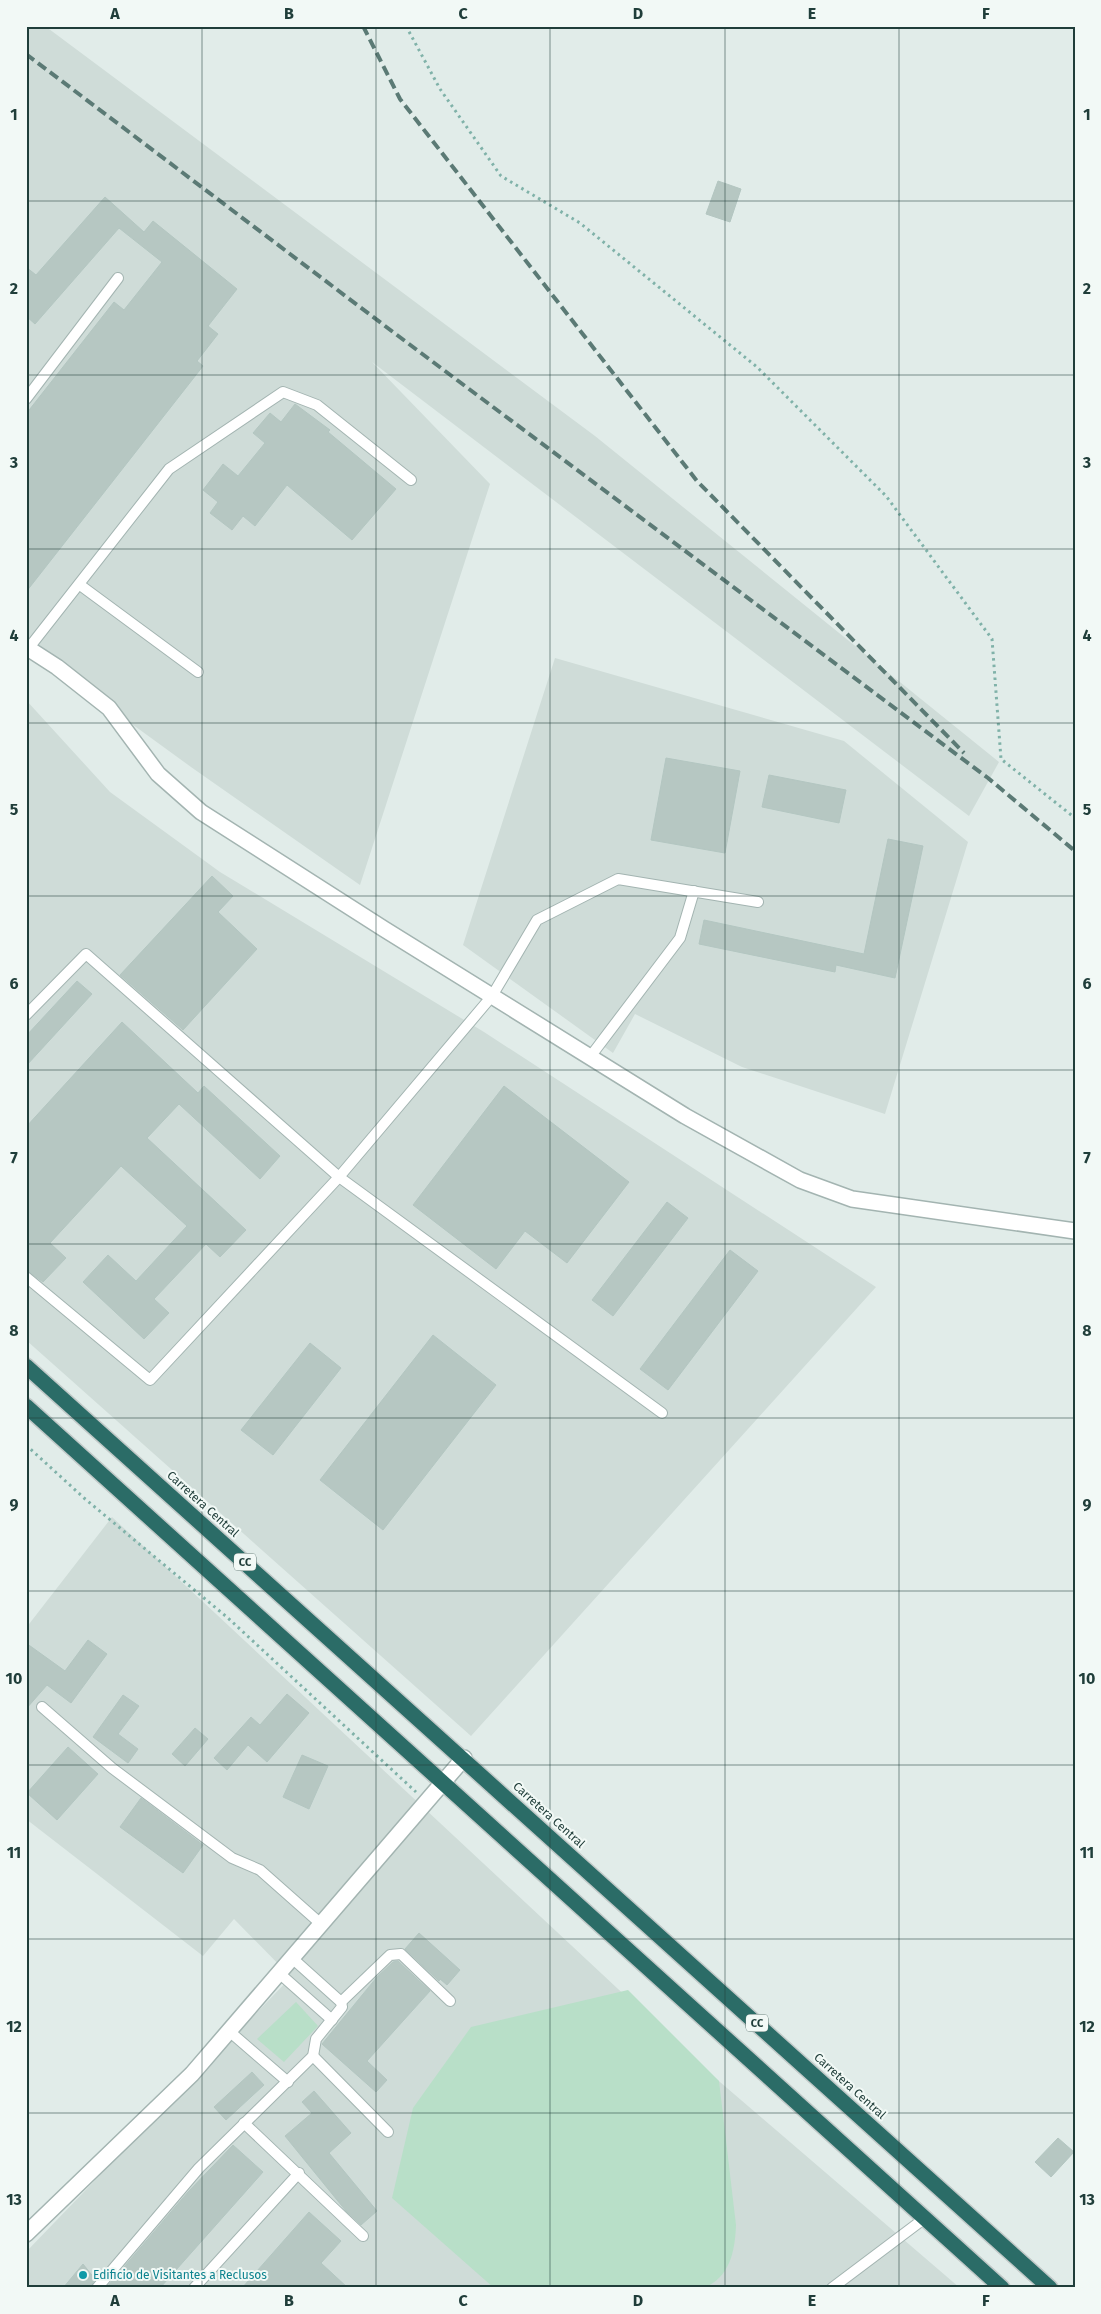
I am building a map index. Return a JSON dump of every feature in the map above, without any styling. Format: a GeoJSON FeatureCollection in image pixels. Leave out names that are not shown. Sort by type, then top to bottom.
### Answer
{"type":"FeatureCollection","features":[{"type":"Feature","properties":{"kind":"highway","name":"Carretera Central"},"geometry":{"type":"LineString","coordinates":[[26,1366],[464,1758],[1050,2288]]}},
{"type":"Feature","properties":{"kind":"highway","name":"CC"},"geometry":{"type":"LineString","coordinates":[[26,1406],[1002,2288]]}},
{"type":"Feature","properties":{"kind":"street"},"geometry":{"type":"LineString","coordinates":[[27,648],[57,667],[109,708],[158,774],[201,812],[685,1116],[800,1180],[852,1200],[1075,1231]]}},
{"type":"Feature","properties":{"kind":"street"},"geometry":{"type":"LineString","coordinates":[[26,2234],[192,2074],[464,1758]]}},
{"type":"Feature","properties":{"kind":"lane"},"geometry":{"type":"LineString","coordinates":[[26,399],[118,278]]}},
{"type":"Feature","properties":{"kind":"lane"},"geometry":{"type":"LineString","coordinates":[[27,648],[80,585],[170,469],[283,392],[317,405],[411,480]]}},
{"type":"Feature","properties":{"kind":"lane"},"geometry":{"type":"LineString","coordinates":[[80,585],[198,672]]}},
{"type":"Feature","properties":{"kind":"lane"},"geometry":{"type":"LineString","coordinates":[[26,1277],[150,1380],[339,1177],[492,996],[537,920],[618,879],[758,902]]}},
{"type":"Feature","properties":{"kind":"lane"},"geometry":{"type":"LineString","coordinates":[[590,1057],[680,938],[694,891]]}},
{"type":"Feature","properties":{"kind":"lane"},"geometry":{"type":"LineString","coordinates":[[26,1016],[86,954],[339,1177],[662,1413]]}},
{"type":"Feature","properties":{"kind":"lane"},"geometry":{"type":"LineString","coordinates":[[42,1707],[112,1768],[232,1858],[260,1870],[321,1924]]}},
{"type":"Feature","properties":{"kind":"lane"},"geometry":{"type":"LineString","coordinates":[[341,2002],[390,1955],[401,1954],[450,2001]]}},
{"type":"Feature","properties":{"kind":"lane"},"geometry":{"type":"LineString","coordinates":[[97,2288],[199,2168],[313,2056],[316,2039],[342,2007],[341,2002],[292,1958]]}},
{"type":"Feature","properties":{"kind":"lane"},"geometry":{"type":"LineString","coordinates":[[279,1973],[332,2020]]}},
{"type":"Feature","properties":{"kind":"lane"},"geometry":{"type":"LineString","coordinates":[[229,2031],[288,2082]]}},
{"type":"Feature","properties":{"kind":"lane"},"geometry":{"type":"LineString","coordinates":[[313,2056],[388,2132]]}},
{"type":"Feature","properties":{"kind":"lane"},"geometry":{"type":"LineString","coordinates":[[244,2123],[299,2173],[363,2236]]}},
{"type":"Feature","properties":{"kind":"lane"},"geometry":{"type":"LineString","coordinates":[[194,2288],[299,2173]]}},
{"type":"Feature","properties":{"kind":"lane"},"geometry":{"type":"LineString","coordinates":[[832,2288],[925,2218]]}},
{"type":"Feature","properties":{"kind":"path"},"geometry":{"type":"LineString","coordinates":[[406,26],[440,89],[501,176],[580,223],[757,368],[886,496],[992,639],[1001,759],[1075,818]]}},
{"type":"Feature","properties":{"kind":"path"},"geometry":{"type":"LineString","coordinates":[[26,1445],[84,1498],[228,1618],[428,1802]]}},
{"type":"Feature","properties":{"kind":"shaded area"},"geometry":{"type":"Polygon","coordinates":[[[26,26],[45,26],[595,436],[999,762],[969,816],[372,362],[490,484],[360,885],[191,767],[26,647],[26,26]]]}},
{"type":"Feature","properties":{"kind":"shaded area"},"geometry":{"type":"Polygon","coordinates":[[[555,658],[844,741],[968,842],[885,1114],[742,1067],[635,1014],[613,1053],[463,945],[555,658]]]}},
{"type":"Feature","properties":{"kind":"shaded area"},"geometry":{"type":"Polygon","coordinates":[[[26,700],[110,792],[220,872],[484,1032],[876,1287],[471,1736],[26,1340],[26,700]]]}},
{"type":"Feature","properties":{"kind":"shaded area"},"geometry":{"type":"Polygon","coordinates":[[[112,1517],[692,2058],[960,2288],[26,2288],[26,2252],[291,1977],[234,1919],[203,1956],[26,1819],[26,1628],[112,1517]]]}},
{"type":"Feature","properties":{"kind":"green space"},"geometry":{"type":"Polygon","coordinates":[[[628,1990],[719,2081],[736,2225],[732,2254],[725,2271],[719,2278],[703,2288],[494,2288],[392,2198],[413,2108],[471,2027],[628,1990]]]}},
{"type":"Feature","properties":{"kind":"green space"},"geometry":{"type":"Polygon","coordinates":[[[296,2002],[318,2026],[284,2062],[257,2039],[296,2002]]]}},
{"type":"Feature","properties":{"kind":"building"},"geometry":{"type":"Polygon","coordinates":[[[718,181],[741,189],[730,222],[706,214],[718,181]]]}},
{"type":"Feature","properties":{"kind":"building"},"geometry":{"type":"Polygon","coordinates":[[[105,197],[144,232],[153,221],[237,289],[208,326],[218,334],[197,361],[203,366],[26,592],[26,414],[114,302],[124,310],[162,262],[119,228],[35,324],[26,316],[26,267],[36,275],[105,197]]]}},
{"type":"Feature","properties":{"kind":"building"},"geometry":{"type":"Polygon","coordinates":[[[295,404],[330,430],[328,432],[396,489],[352,540],[287,485],[255,526],[243,516],[232,530],[210,513],[218,502],[203,490],[223,464],[238,476],[265,443],[253,433],[270,413],[281,422],[295,404]]]}},
{"type":"Feature","properties":{"kind":"building"},"geometry":{"type":"Polygon","coordinates":[[[666,758],[740,771],[725,853],[651,840],[666,758]]]}},
{"type":"Feature","properties":{"kind":"building"},"geometry":{"type":"Polygon","coordinates":[[[769,775],[846,790],[839,823],[762,807],[769,775]]]}},
{"type":"Feature","properties":{"kind":"building"},"geometry":{"type":"Polygon","coordinates":[[[888,839],[923,846],[895,978],[836,965],[835,972],[699,944],[704,920],[864,954],[888,839]]]}},
{"type":"Feature","properties":{"kind":"building"},"geometry":{"type":"Polygon","coordinates":[[[212,876],[233,896],[218,912],[257,949],[183,1030],[120,975],[212,876]]]}},
{"type":"Feature","properties":{"kind":"building"},"geometry":{"type":"Polygon","coordinates":[[[77,981],[92,994],[26,1066],[26,1036],[77,981]]]}},
{"type":"Feature","properties":{"kind":"building"},"geometry":{"type":"Polygon","coordinates":[[[122,1022],[198,1093],[204,1086],[280,1156],[260,1179],[179,1104],[147,1138],[246,1230],[220,1257],[206,1244],[154,1299],[169,1313],[144,1339],[83,1282],[108,1255],[136,1281],[187,1226],[121,1166],[50,1243],[66,1258],[43,1282],[26,1270],[26,1127],[122,1022]]]}},
{"type":"Feature","properties":{"kind":"building"},"geometry":{"type":"Polygon","coordinates":[[[504,1086],[629,1182],[567,1263],[525,1231],[496,1269],[413,1205],[504,1086]]]}},
{"type":"Feature","properties":{"kind":"building"},"geometry":{"type":"Polygon","coordinates":[[[667,1202],[688,1218],[613,1316],[592,1300],[667,1202]]]}},
{"type":"Feature","properties":{"kind":"building"},"geometry":{"type":"Polygon","coordinates":[[[730,1250],[758,1271],[668,1390],[640,1369],[730,1250]]]}},
{"type":"Feature","properties":{"kind":"building"},"geometry":{"type":"Polygon","coordinates":[[[433,1335],[496,1385],[383,1530],[320,1480],[433,1335]]]}},
{"type":"Feature","properties":{"kind":"building"},"geometry":{"type":"Polygon","coordinates":[[[310,1343],[341,1368],[273,1455],[241,1430],[310,1343]]]}},
{"type":"Feature","properties":{"kind":"building"},"geometry":{"type":"Polygon","coordinates":[[[88,1640],[107,1654],[71,1703],[47,1685],[26,1709],[26,1643],[65,1671],[88,1640]]]}},
{"type":"Feature","properties":{"kind":"building"},"geometry":{"type":"Polygon","coordinates":[[[287,1694],[309,1713],[267,1762],[248,1745],[227,1770],[214,1758],[251,1717],[260,1725],[287,1694]]]}},
{"type":"Feature","properties":{"kind":"building"},"geometry":{"type":"Polygon","coordinates":[[[123,1695],[139,1706],[118,1734],[138,1749],[128,1763],[93,1737],[123,1695]]]}},
{"type":"Feature","properties":{"kind":"building"},"geometry":{"type":"Polygon","coordinates":[[[195,1728],[208,1739],[185,1766],[172,1754],[195,1728]]]}},
{"type":"Feature","properties":{"kind":"building"},"geometry":{"type":"Polygon","coordinates":[[[68,1747],[98,1774],[57,1820],[27,1793],[68,1747]]]}},
{"type":"Feature","properties":{"kind":"building"},"geometry":{"type":"Polygon","coordinates":[[[302,1755],[328,1766],[309,1809],[283,1797],[302,1755]]]}},
{"type":"Feature","properties":{"kind":"building"},"geometry":{"type":"Polygon","coordinates":[[[141,1798],[203,1845],[183,1873],[120,1827],[141,1798]]]}},
{"type":"Feature","properties":{"kind":"building"},"geometry":{"type":"Polygon","coordinates":[[[419,1933],[460,1970],[447,1985],[440,1979],[439,1981],[405,1949],[419,1933]]]}},
{"type":"Feature","properties":{"kind":"building"},"geometry":{"type":"Polygon","coordinates":[[[398,1961],[430,1991],[367,2061],[387,2080],[376,2092],[322,2044],[377,1977],[393,1962],[398,1961]]]}},
{"type":"Feature","properties":{"kind":"building"},"geometry":{"type":"Polygon","coordinates":[[[252,2072],[264,2085],[226,2120],[214,2107],[252,2072]]]}},
{"type":"Feature","properties":{"kind":"building"},"geometry":{"type":"Polygon","coordinates":[[[314,2091],[351,2133],[329,2153],[377,2211],[361,2225],[346,2211],[285,2136],[312,2113],[302,2102],[314,2091]]]}},
{"type":"Feature","properties":{"kind":"building"},"geometry":{"type":"Polygon","coordinates":[[[1058,2138],[1074,2152],[1051,2177],[1035,2162],[1058,2138]]]}},
{"type":"Feature","properties":{"kind":"building"},"geometry":{"type":"Polygon","coordinates":[[[233,2145],[263,2172],[160,2288],[106,2288],[188,2192],[233,2145]]]}},
{"type":"Feature","properties":{"kind":"building"},"geometry":{"type":"Polygon","coordinates":[[[309,2212],[341,2241],[321,2263],[348,2288],[242,2288],[309,2212]]]}},
{"type":"Feature","properties":{"kind":"building","name":"Edificio de Visitantes a Reclusos"},"geometry":{"type":"Polygon","coordinates":[[[83,2264],[95,2279],[90,2288],[63,2288],[83,2264]]]}},
{"type":"Feature","properties":{"kind":"railway"},"geometry":{"type":"LineString","coordinates":[[363,26],[400,99],[697,481],[964,753]]}},
{"type":"Feature","properties":{"kind":"railway"},"geometry":{"type":"LineString","coordinates":[[26,54],[988,778],[1075,851]]}},
{"type":"Feature","properties":{"kind":"place","name":"Edificio de Visitantes a Reclusos"},"geometry":{"type":"Point","coordinates":[83,2275]}}]}
